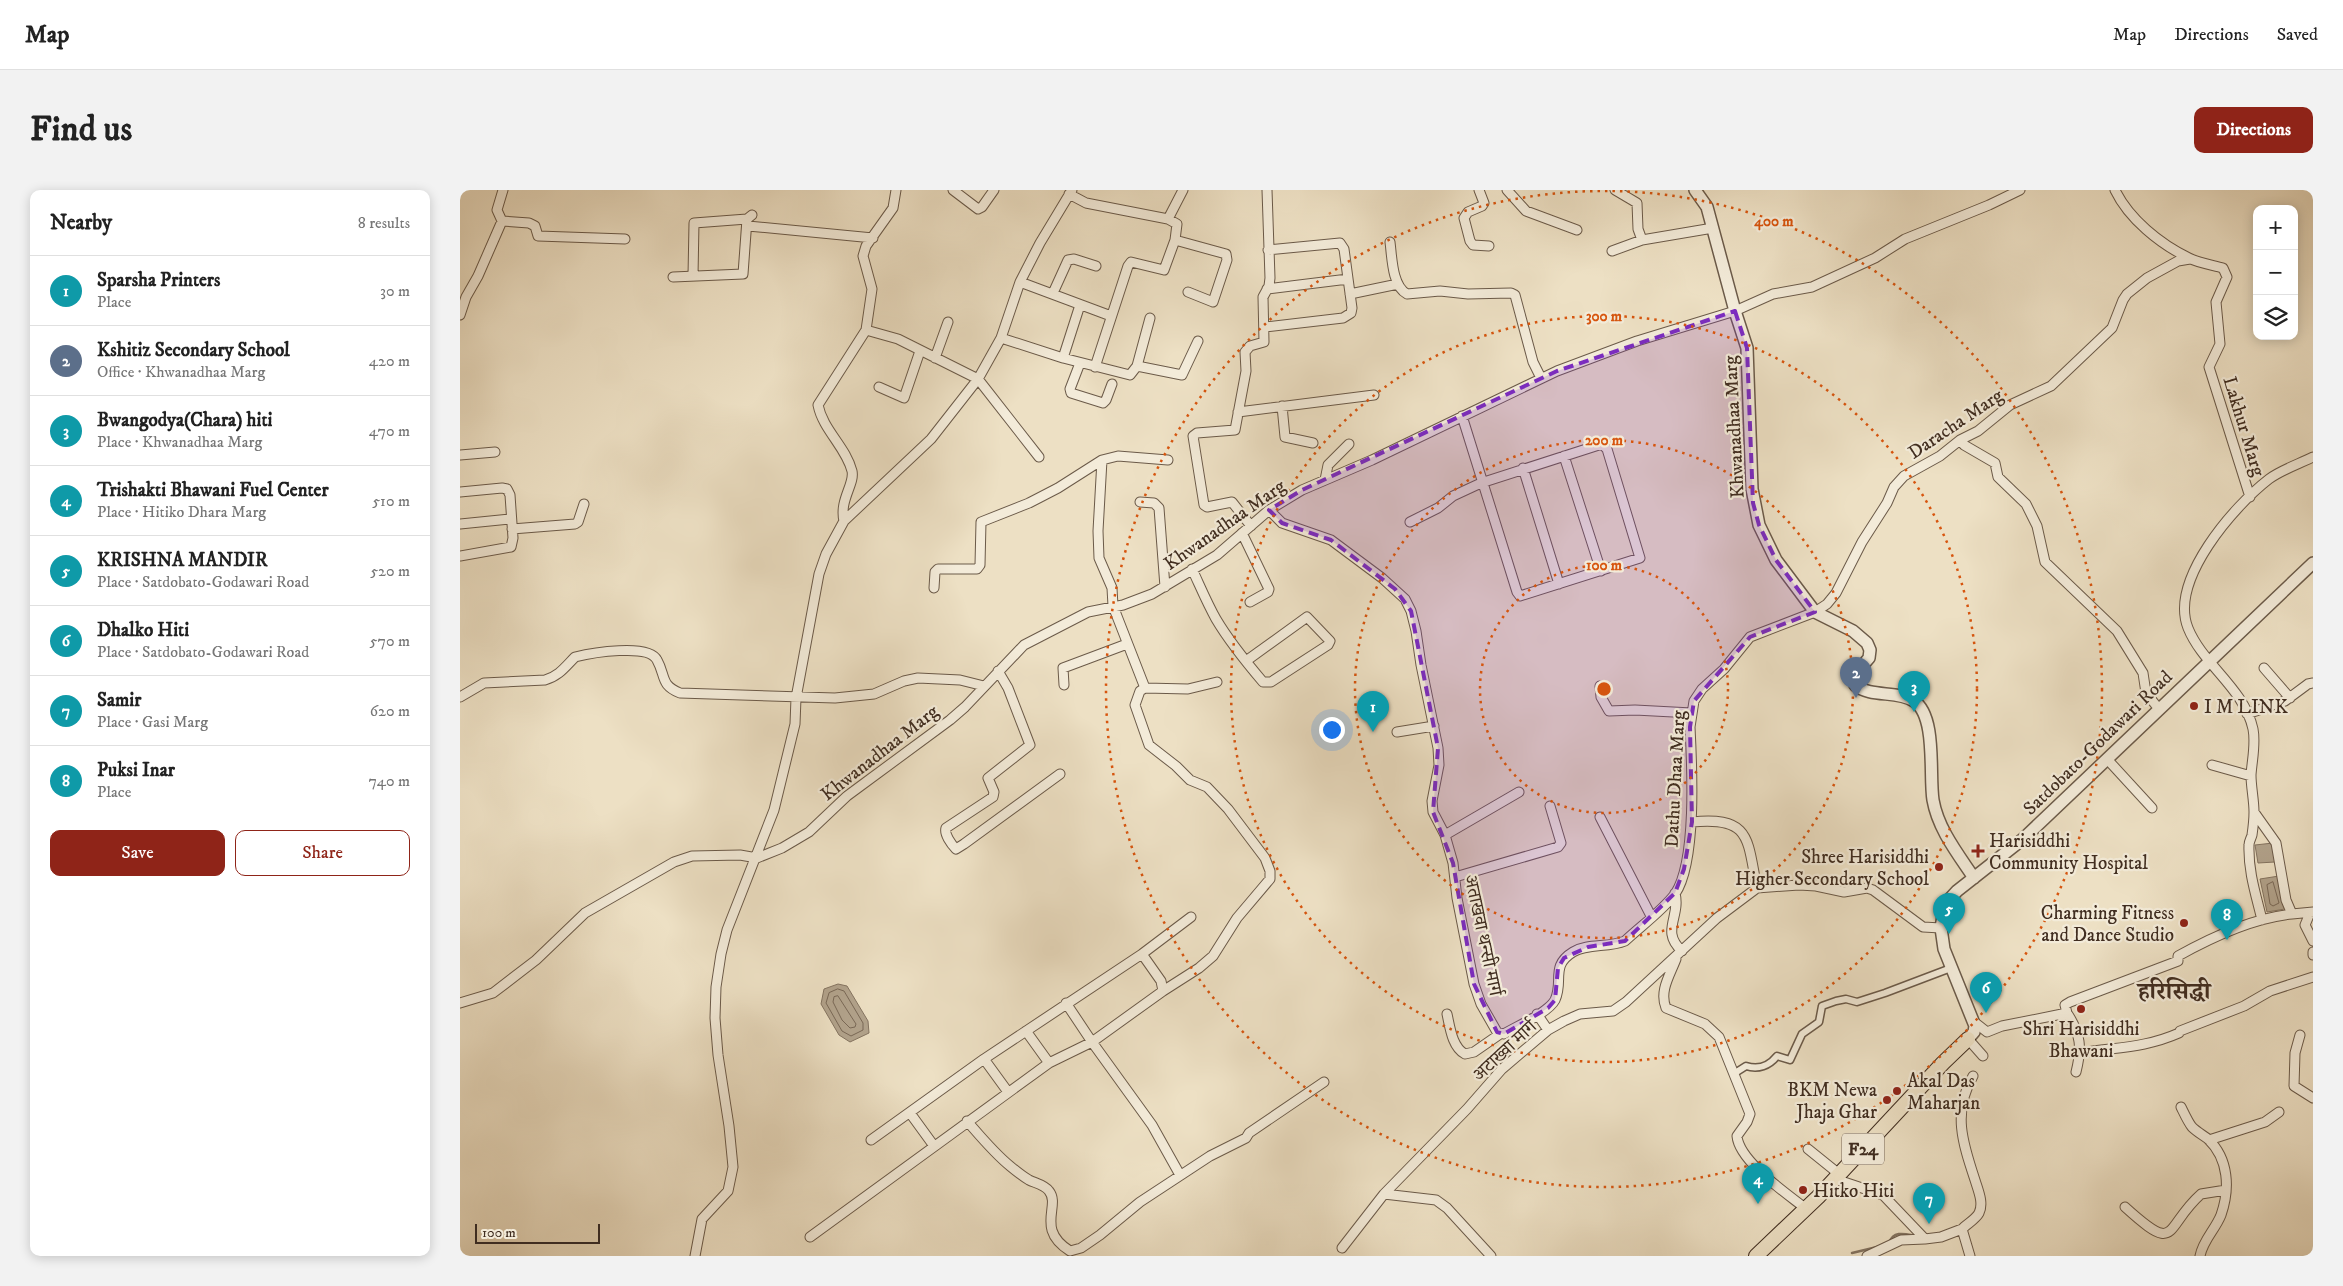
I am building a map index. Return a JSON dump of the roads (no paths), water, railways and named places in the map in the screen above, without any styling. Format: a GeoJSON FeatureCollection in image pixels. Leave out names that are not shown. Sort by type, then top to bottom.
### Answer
{"type":"FeatureCollection","features":[{"type":"Feature","properties":{"kind":"main road","name":"F24"},"geometry":{"type":"LineString","coordinates":[[1756,1256],[1837,1176],[1968,1039]]}},
{"type":"Feature","properties":{"kind":"street"},"geometry":{"type":"LineString","coordinates":[[460,315],[466,297],[478,276],[502,221],[498,210],[503,190]]}},
{"type":"Feature","properties":{"kind":"street"},"geometry":{"type":"LineString","coordinates":[[844,521],[842,511],[844,498],[853,474],[849,462],[820,414],[818,405],[866,330],[872,289],[863,256],[866,246],[893,208],[896,190]]}},
{"type":"Feature","properties":{"kind":"street"},"geometry":{"type":"LineString","coordinates":[[953,190],[978,209],[982,207],[994,190]]}},
{"type":"Feature","properties":{"kind":"street"},"geometry":{"type":"LineString","coordinates":[[1168,219],[1183,190]]}},
{"type":"Feature","properties":{"kind":"street"},"geometry":{"type":"LineString","coordinates":[[1251,526],[1232,502],[1207,507],[1204,505],[1193,436],[1197,433],[1235,430],[1246,371],[1245,352],[1250,346],[1264,342],[1263,297],[1270,278],[1267,190]]}},
{"type":"Feature","properties":{"kind":"street"},"geometry":{"type":"LineString","coordinates":[[1479,190],[1484,203],[1482,206],[1468,212],[1464,218],[1470,241],[1473,245],[1489,246]]}},
{"type":"Feature","properties":{"kind":"street"},"geometry":{"type":"LineString","coordinates":[[1507,190],[1526,211],[1577,230]]}},
{"type":"Feature","properties":{"kind":"street"},"geometry":{"type":"LineString","coordinates":[[1615,190],[1636,203],[1638,229],[1642,240]]}},
{"type":"Feature","properties":{"kind":"street","name":"Khwanadhaa Marg"},"geometry":{"type":"LineString","coordinates":[[1695,190],[1708,207],[1735,311],[1747,348],[1752,489],[1759,525],[1776,560],[1815,612],[1853,631],[1867,643],[1870,650],[1869,658],[1856,673],[1855,685],[1874,693],[1914,701],[1923,711],[1928,727],[1933,802],[1946,835],[1974,878]]}},
{"type":"Feature","properties":{"kind":"street"},"geometry":{"type":"LineString","coordinates":[[1735,311],[1773,294],[1812,288],[1875,258],[1905,239],[1989,205],[2020,190]]}},
{"type":"Feature","properties":{"kind":"street","name":"Lakhur Marg"},"geometry":{"type":"LineString","coordinates":[[2115,190],[2128,211],[2140,223],[2190,259],[2223,268],[2227,277],[2216,302],[2220,344],[2209,367],[2250,497]]}},
{"type":"Feature","properties":{"kind":"street"},"geometry":{"type":"LineString","coordinates":[[695,1256],[702,1219],[728,1191],[733,1167],[718,1055],[716,987],[727,930],[757,858],[774,810],[795,724],[796,698],[819,574],[829,547],[844,521],[931,438],[978,379],[1001,338],[1020,282],[1040,242],[1071,192],[1086,203],[1168,219],[1178,224],[1175,240],[1164,270],[1131,262],[1095,367]]}},
{"type":"Feature","properties":{"kind":"street"},"geometry":{"type":"LineString","coordinates":[[693,276],[694,223],[749,220],[873,238]]}},
{"type":"Feature","properties":{"kind":"street"},"geometry":{"type":"LineString","coordinates":[[673,276],[743,274],[749,220]]}},
{"type":"Feature","properties":{"kind":"street"},"geometry":{"type":"LineString","coordinates":[[502,221],[529,223],[535,226],[538,236],[625,239]]}},
{"type":"Feature","properties":{"kind":"street"},"geometry":{"type":"LineString","coordinates":[[1612,251],[1642,240],[1714,228]]}},
{"type":"Feature","properties":{"kind":"street"},"geometry":{"type":"LineString","coordinates":[[1175,240],[1226,254],[1227,260],[1213,302],[1188,292]]}},
{"type":"Feature","properties":{"kind":"street"},"geometry":{"type":"LineString","coordinates":[[1390,242],[1398,284],[1402,291],[1407,294],[1440,291],[1468,294],[1511,293],[1515,295],[1533,362],[1541,378]]}},
{"type":"Feature","properties":{"kind":"street"},"geometry":{"type":"LineString","coordinates":[[1265,327],[1349,316],[1352,308],[1344,249],[1340,243],[1268,250]]}},
{"type":"Feature","properties":{"kind":"street"},"geometry":{"type":"LineString","coordinates":[[1053,293],[1068,260],[1074,258],[1096,266]]}},
{"type":"Feature","properties":{"kind":"street","name":"Daracha Marg"},"geometry":{"type":"LineString","coordinates":[[1815,612],[1827,604],[1836,593],[1862,542],[1883,510],[1894,486],[1904,476],[1940,456],[1960,440],[1978,431],[2010,405],[2052,386],[2112,328],[2127,294],[2147,278],[2178,261],[2190,259]]}},
{"type":"Feature","properties":{"kind":"street"},"geometry":{"type":"LineString","coordinates":[[1267,289],[1348,279]]}},
{"type":"Feature","properties":{"kind":"street"},"geometry":{"type":"LineString","coordinates":[[1020,282],[1111,316]]}},
{"type":"Feature","properties":{"kind":"street"},"geometry":{"type":"LineString","coordinates":[[1350,294],[1398,284]]}},
{"type":"Feature","properties":{"kind":"street"},"geometry":{"type":"LineString","coordinates":[[1063,358],[1080,305]]}},
{"type":"Feature","properties":{"kind":"street","name":"Khwanadhaa Marg"},"geometry":{"type":"LineString","coordinates":[[757,858],[782,848],[809,832],[847,796],[957,714],[1024,645],[1031,641],[1088,612],[1152,594],[1165,587],[1217,555],[1269,510],[1302,490],[1541,378],[1637,341],[1735,311]]}},
{"type":"Feature","properties":{"kind":"street"},"geometry":{"type":"LineString","coordinates":[[1001,338],[1080,363],[1130,375],[1137,366],[1150,318]]}},
{"type":"Feature","properties":{"kind":"street"},"geometry":{"type":"LineString","coordinates":[[935,358],[948,322]]}},
{"type":"Feature","properties":{"kind":"street"},"geometry":{"type":"LineString","coordinates":[[866,330],[898,339],[978,379],[1040,457]]}},
{"type":"Feature","properties":{"kind":"street"},"geometry":{"type":"LineString","coordinates":[[1137,366],[1182,375],[1198,341]]}},
{"type":"Feature","properties":{"kind":"street"},"geometry":{"type":"LineString","coordinates":[[879,387],[904,398],[920,351]]}},
{"type":"Feature","properties":{"kind":"street"},"geometry":{"type":"LineString","coordinates":[[1080,363],[1070,389],[1071,393],[1103,403],[1112,384]]}},
{"type":"Feature","properties":{"kind":"street"},"geometry":{"type":"LineString","coordinates":[[1238,412],[1374,395]]}},
{"type":"Feature","properties":{"kind":"street"},"geometry":{"type":"LineString","coordinates":[[1282,406],[1286,437],[1313,443]]}},
{"type":"Feature","properties":{"kind":"street"},"geometry":{"type":"LineString","coordinates":[[1410,522],[1438,508],[1453,496],[1481,483],[1602,444],[1607,449],[1640,558],[1601,572],[1520,596],[1517,592],[1481,483],[1462,416]]}},
{"type":"Feature","properties":{"kind":"street"},"geometry":{"type":"LineString","coordinates":[[1960,440],[1964,445],[1995,464],[1998,477],[2026,504],[2037,526],[2045,562],[2117,631],[2143,673],[2146,693],[2159,708]]}},
{"type":"Feature","properties":{"kind":"street"},"geometry":{"type":"LineString","coordinates":[[1326,480],[1328,465],[1349,444]]}},
{"type":"Feature","properties":{"kind":"street"},"geometry":{"type":"LineString","coordinates":[[460,455],[495,452]]}},
{"type":"Feature","properties":{"kind":"street"},"geometry":{"type":"LineString","coordinates":[[934,588],[935,572],[938,569],[977,569],[980,565],[981,522],[1029,503],[1058,488],[1102,460],[1118,456],[1168,460]]}},
{"type":"Feature","properties":{"kind":"street"},"geometry":{"type":"LineString","coordinates":[[1564,456],[1601,572]]}},
{"type":"Feature","properties":{"kind":"street"},"geometry":{"type":"LineString","coordinates":[[2262,920],[2251,872],[2248,843],[2252,837],[2254,812],[2251,776],[2254,740],[2252,728],[2233,688],[2210,662],[2188,628],[2184,609],[2194,569],[2212,542],[2250,497],[2270,478],[2313,457]]}},
{"type":"Feature","properties":{"kind":"street"},"geometry":{"type":"LineString","coordinates":[[1102,460],[1098,531],[1099,558],[1112,588],[1113,606],[1145,688]]}},
{"type":"Feature","properties":{"kind":"street"},"geometry":{"type":"LineString","coordinates":[[1523,468],[1559,584]]}},
{"type":"Feature","properties":{"kind":"street"},"geometry":{"type":"LineString","coordinates":[[460,492],[507,489],[510,495],[510,519],[513,538],[510,547],[460,556]]}},
{"type":"Feature","properties":{"kind":"street"},"geometry":{"type":"LineString","coordinates":[[1140,502],[1154,503],[1159,508],[1165,587]]}},
{"type":"Feature","properties":{"kind":"street"},"geometry":{"type":"LineString","coordinates":[[512,528],[575,524],[578,522],[584,504]]}},
{"type":"Feature","properties":{"kind":"street","name":"अताखवा थन्सी मार्ग"},"geometry":{"type":"LineString","coordinates":[[1269,510],[1282,523],[1331,540],[1382,578],[1405,599],[1411,611],[1434,726],[1439,764],[1432,801],[1433,812],[1445,835],[1455,877],[1474,984],[1481,1004],[1500,1034]]}},
{"type":"Feature","properties":{"kind":"street"},"geometry":{"type":"LineString","coordinates":[[460,524],[510,519]]}},
{"type":"Feature","properties":{"kind":"street"},"geometry":{"type":"LineString","coordinates":[[1242,533],[1269,588],[1268,592],[1250,602]]}},
{"type":"Feature","properties":{"kind":"street","name":"Satdobato-Godawari Road"},"geometry":{"type":"LineString","coordinates":[[1973,1021],[1944,949],[1940,928],[1945,904],[2023,839],[2313,564]]}},
{"type":"Feature","properties":{"kind":"street"},"geometry":{"type":"LineString","coordinates":[[1192,569],[1216,619],[1246,662],[1263,682],[1271,682],[1328,646],[1330,641],[1307,617],[1246,662]]}},
{"type":"Feature","properties":{"kind":"street","name":"Dathu Dhaa Marg"},"geometry":{"type":"LineString","coordinates":[[1675,893],[1684,869],[1692,822],[1690,727],[1694,701],[1702,689],[1724,669],[1750,637],[1815,612]]}},
{"type":"Feature","properties":{"kind":"street"},"geometry":{"type":"LineString","coordinates":[[1064,685],[1063,668],[1127,644]]}},
{"type":"Feature","properties":{"kind":"street"},"geometry":{"type":"LineString","coordinates":[[460,697],[484,683],[545,680],[554,677],[575,657],[633,651],[652,654],[657,659],[665,682],[670,689],[680,693],[834,698],[874,694],[904,681],[918,678],[960,680],[984,686]]}},
{"type":"Feature","properties":{"kind":"street"},"geometry":{"type":"LineString","coordinates":[[2264,668],[2290,698]]}},
{"type":"Feature","properties":{"kind":"street"},"geometry":{"type":"LineString","coordinates":[[998,671],[1008,688],[1030,745],[988,778],[994,792],[993,797],[946,828],[946,834],[954,847],[956,849],[964,844],[1060,774]]}},
{"type":"Feature","properties":{"kind":"street"},"geometry":{"type":"LineString","coordinates":[[810,1236],[1050,1063],[1092,1042],[1163,991],[1200,968],[1213,956],[1237,918],[1270,879],[1270,871],[1264,858],[1244,830],[1207,787],[1190,780],[1176,766],[1149,745],[1135,705],[1140,691],[1145,688],[1188,689],[1217,682]]}},
{"type":"Feature","properties":{"kind":"street"},"geometry":{"type":"LineString","coordinates":[[2247,714],[2290,698],[2308,684],[2313,684]]}},
{"type":"Feature","properties":{"kind":"street"},"geometry":{"type":"LineString","coordinates":[[1600,686],[1601,697],[1609,711],[1635,710],[1671,714],[1692,713]]}},
{"type":"Feature","properties":{"kind":"street"},"geometry":{"type":"LineString","coordinates":[[1397,732],[1434,726]]}},
{"type":"Feature","properties":{"kind":"street"},"geometry":{"type":"LineString","coordinates":[[2106,759],[2152,808]]}},
{"type":"Feature","properties":{"kind":"street"},"geometry":{"type":"LineString","coordinates":[[2212,765],[2251,776]]}},
{"type":"Feature","properties":{"kind":"street"},"geometry":{"type":"LineString","coordinates":[[1445,835],[1519,792]]}},
{"type":"Feature","properties":{"kind":"street"},"geometry":{"type":"LineString","coordinates":[[1455,877],[1558,847],[1560,844],[1559,836],[1550,806]]}},
{"type":"Feature","properties":{"kind":"street"},"geometry":{"type":"LineString","coordinates":[[2254,812],[2276,843],[2286,900],[2292,914]]}},
{"type":"Feature","properties":{"kind":"street"},"geometry":{"type":"LineString","coordinates":[[1600,817],[1651,916]]}},
{"type":"Feature","properties":{"kind":"street"},"geometry":{"type":"LineString","coordinates":[[1692,822],[1723,821],[1731,823],[1739,830],[1747,839],[1757,888],[1800,885],[1816,886],[1844,892],[1867,888],[1873,890],[1923,927],[1940,928]]}},
{"type":"Feature","properties":{"kind":"street"},"geometry":{"type":"LineString","coordinates":[[460,1003],[493,993],[536,960],[585,913],[674,862],[692,856],[740,855],[757,858]]}},
{"type":"Feature","properties":{"kind":"street","name":"अटाख्वा मार्ग"},"geometry":{"type":"LineString","coordinates":[[1342,1248],[1384,1194],[1467,1109],[1502,1069],[1548,1030],[1580,1014],[1613,1011],[1626,1002],[1717,918],[1757,888]]}},
{"type":"Feature","properties":{"kind":"street"},"geometry":{"type":"LineString","coordinates":[[1447,1014],[1453,1039],[1460,1051],[1465,1054],[1474,1052],[1500,1034],[1504,1034],[1548,1008],[1555,1000],[1558,986],[1558,968],[1564,958],[1574,951],[1588,947],[1615,945],[1625,941],[1675,893],[1678,902],[1672,939],[1680,953],[1663,991],[1662,998],[1666,1008],[1705,1024],[1719,1037],[1750,1114],[1737,1136],[1738,1144],[1744,1154],[1780,1189],[1805,1208]]}},
{"type":"Feature","properties":{"kind":"street"},"geometry":{"type":"LineString","coordinates":[[2076,1072],[2081,1053],[2076,1026],[2067,1013],[2065,1005],[2178,961],[2178,956],[2191,948],[2270,916],[2312,912]]}},
{"type":"Feature","properties":{"kind":"street"},"geometry":{"type":"LineString","coordinates":[[2312,912],[2305,926],[2313,941]]}},
{"type":"Feature","properties":{"kind":"street"},"geometry":{"type":"LineString","coordinates":[[871,1140],[1026,1030],[1142,954],[1191,917]]}},
{"type":"Feature","properties":{"kind":"street"},"geometry":{"type":"LineString","coordinates":[[1142,954],[1161,981],[1163,991]]}},
{"type":"Feature","properties":{"kind":"street"},"geometry":{"type":"LineString","coordinates":[[1735,1073],[1746,1066],[1755,1069],[1771,1064],[1777,1056],[1790,1060],[1802,1034],[1819,1022],[1822,1006],[1836,1000],[1846,999],[1857,1002],[1898,990],[1951,968]]}},
{"type":"Feature","properties":{"kind":"street"},"geometry":{"type":"LineString","coordinates":[[2081,1053],[2121,1047],[2129,1049],[2144,1043],[2158,1042],[2180,1031],[2244,1006],[2265,994],[2313,977]]}},
{"type":"Feature","properties":{"kind":"street"},"geometry":{"type":"LineString","coordinates":[[1066,1003],[1152,1125],[1180,1175]]}},
{"type":"Feature","properties":{"kind":"street"},"geometry":{"type":"LineString","coordinates":[[1973,1021],[1987,1032],[2002,1026],[2067,1013]]}},
{"type":"Feature","properties":{"kind":"street"},"geometry":{"type":"LineString","coordinates":[[1538,1014],[1548,1030]]}},
{"type":"Feature","properties":{"kind":"street"},"geometry":{"type":"LineString","coordinates":[[1973,1021],[1974,1032],[1968,1039],[1983,1056]]}},
{"type":"Feature","properties":{"kind":"street"},"geometry":{"type":"LineString","coordinates":[[1026,1030],[1050,1063]]}},
{"type":"Feature","properties":{"kind":"street"},"geometry":{"type":"LineString","coordinates":[[2300,1035],[2295,1053],[2294,1086],[2313,1098]]}},
{"type":"Feature","properties":{"kind":"street"},"geometry":{"type":"LineString","coordinates":[[984,1059],[1008,1092]]}},
{"type":"Feature","properties":{"kind":"street"},"geometry":{"type":"LineString","coordinates":[[1867,1256],[1901,1240],[1941,1237],[1962,1229],[1978,1215],[1981,1206],[1980,1196],[1964,1146],[1961,1119],[1961,1102],[1972,1076]]}},
{"type":"Feature","properties":{"kind":"street"},"geometry":{"type":"LineString","coordinates":[[967,1121],[1009,1166],[1029,1180],[1048,1189],[1052,1196],[1049,1218],[1052,1231],[1062,1246],[1070,1251],[1081,1248],[1140,1202],[1210,1156],[1246,1138],[1250,1133],[1324,1082]]}},
{"type":"Feature","properties":{"kind":"street"},"geometry":{"type":"LineString","coordinates":[[2181,1107],[2192,1126],[2209,1140],[2224,1165],[2227,1177],[2222,1213],[2202,1248],[2200,1256]]}},
{"type":"Feature","properties":{"kind":"street"},"geometry":{"type":"LineString","coordinates":[[910,1112],[934,1146]]}},
{"type":"Feature","properties":{"kind":"street"},"geometry":{"type":"LineString","coordinates":[[2209,1140],[2265,1122],[2279,1112]]}},
{"type":"Feature","properties":{"kind":"street"},"geometry":{"type":"LineString","coordinates":[[1808,1149],[1837,1176],[1883,1195],[1925,1239]]}},
{"type":"Feature","properties":{"kind":"street"},"geometry":{"type":"LineString","coordinates":[[2125,1207],[2152,1232],[2166,1236],[2176,1228],[2185,1212],[2201,1194],[2226,1190]]}},
{"type":"Feature","properties":{"kind":"street"},"geometry":{"type":"LineString","coordinates":[[1384,1194],[1436,1200],[1448,1208],[1490,1256]]}},
{"type":"Feature","properties":{"kind":"street"},"geometry":{"type":"LineString","coordinates":[[1962,1229],[1970,1256]]}},
{"type":"Feature","properties":{"kind":"water"},"geometry":{"type":"Polygon","coordinates":[[[2273,843],[2275,862],[2258,863],[2255,845],[2273,843]]]}},
{"type":"Feature","properties":{"kind":"water"},"geometry":{"type":"Polygon","coordinates":[[[2279,876],[2285,909],[2267,912],[2260,879],[2279,876]]]}},
{"type":"Feature","properties":{"kind":"water"},"geometry":{"type":"Polygon","coordinates":[[[838,984],[847,986],[868,1021],[869,1033],[850,1042],[839,1035],[821,1004],[824,989],[838,984]]]}},
{"type":"Feature","properties":{"kind":"waterway"},"geometry":{"type":"LineString","coordinates":[[1889,1243],[1897,1235],[1916,1236]]}},
{"type":"Feature","properties":{"kind":"waterway"},"geometry":{"type":"LineString","coordinates":[[1852,1253],[1877,1247]]}},
{"type":"Feature","properties":{"kind":"place","name":"Kshitiz Secondary School"},"geometry":{"type":"Point","coordinates":[1856,698]}},
{"type":"Feature","properties":{"kind":"place","name":"I M LINK"},"geometry":{"type":"Point","coordinates":[2194,706]}},
{"type":"Feature","properties":{"kind":"place","name":"Bwangodya(Chara) hiti"},"geometry":{"type":"Point","coordinates":[1914,712]}},
{"type":"Feature","properties":{"kind":"place","name":"Sparsha Printers"},"geometry":{"type":"Point","coordinates":[1373,732]}},
{"type":"Feature","properties":{"kind":"place","name":"Harisiddhi Community Hospital"},"geometry":{"type":"Point","coordinates":[1978,851]}},
{"type":"Feature","properties":{"kind":"place","name":"Shree Harisiddhi Higher Secondary School"},"geometry":{"type":"Point","coordinates":[1939,867]}},
{"type":"Feature","properties":{"kind":"place","name":"Charming Fitness and Dance Studio"},"geometry":{"type":"Point","coordinates":[2184,923]}},
{"type":"Feature","properties":{"kind":"place","name":"KRISHNA MANDIR"},"geometry":{"type":"Point","coordinates":[1949,934]}},
{"type":"Feature","properties":{"kind":"place","name":"Puksi Inar"},"geometry":{"type":"Point","coordinates":[2227,940]}},
{"type":"Feature","properties":{"kind":"place","name":"Shri Harisiddhi Bhawani"},"geometry":{"type":"Point","coordinates":[2081,1009]}},
{"type":"Feature","properties":{"kind":"place","name":"Dhalko Hiti"},"geometry":{"type":"Point","coordinates":[1986,1013]}},
{"type":"Feature","properties":{"kind":"place","name":"Akal Das Maharjan"},"geometry":{"type":"Point","coordinates":[1897,1091]}},
{"type":"Feature","properties":{"kind":"place","name":"BKM Newa Jhaja Ghar"},"geometry":{"type":"Point","coordinates":[1887,1100]}},
{"type":"Feature","properties":{"kind":"place","name":"Hitko Hiti"},"geometry":{"type":"Point","coordinates":[1803,1190]}},
{"type":"Feature","properties":{"kind":"place","name":"Trishakti Bhawani Fuel Center"},"geometry":{"type":"Point","coordinates":[1758,1204]}},
{"type":"Feature","properties":{"kind":"place","name":"Samir"},"geometry":{"type":"Point","coordinates":[1929,1224]}},
{"type":"Feature","properties":{"kind":"district","name":"हरिसिद्धी"},"geometry":{"type":"Point","coordinates":[2174,991]}}]}
